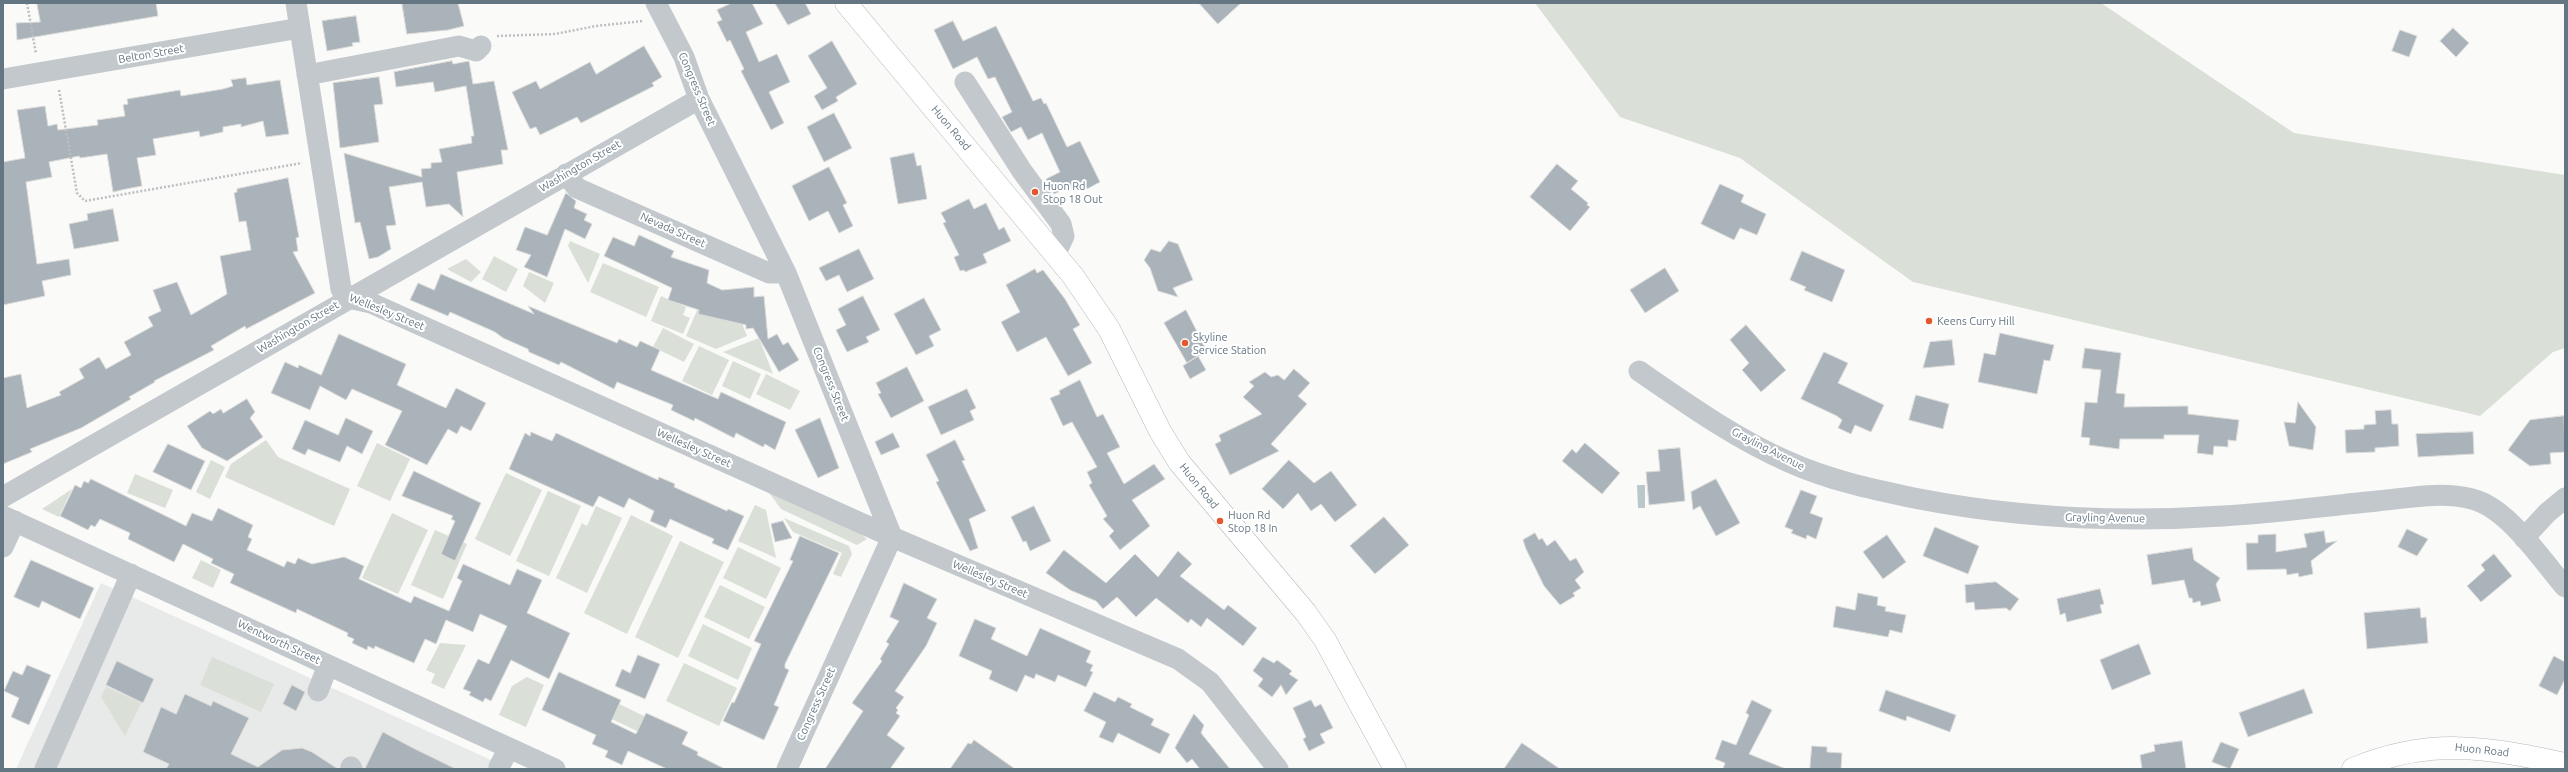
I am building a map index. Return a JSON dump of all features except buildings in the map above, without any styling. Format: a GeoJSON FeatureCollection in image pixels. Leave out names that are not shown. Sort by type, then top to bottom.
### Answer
{"type":"FeatureCollection","features":[{"type":"Feature","properties":{"kind":"main road","name":"Huon Road"},"geometry":{"type":"LineString","coordinates":[[846,3],[1056,253],[1109,330],[1160,430],[1179,462],[1306,613],[1325,640],[1395,769]]}},
{"type":"Feature","properties":{"kind":"main road","name":"Huon Road"},"geometry":{"type":"LineString","coordinates":[[2353,769],[2411,750],[2435,747],[2466,747],[2495,750],[2565,764]]}},
{"type":"Feature","properties":{"kind":"street","name":"Wellesley Street"},"geometry":{"type":"LineString","coordinates":[[296,3],[341,289],[348,298],[371,303],[892,536],[1178,659],[1210,682],[1278,769]]}},
{"type":"Feature","properties":{"kind":"street","name":"Congress Street"},"geometry":{"type":"LineString","coordinates":[[660,10],[684,57],[699,99],[786,273],[892,536],[787,769]]}},
{"type":"Feature","properties":{"kind":"street","name":"Belton Street"},"geometry":{"type":"LineString","coordinates":[[3,79],[300,28]]}},
{"type":"Feature","properties":{"kind":"street"},"geometry":{"type":"LineString","coordinates":[[307,75],[459,46],[476,52],[481,46]]}},
{"type":"Feature","properties":{"kind":"street"},"geometry":{"type":"LineString","coordinates":[[965,82],[1022,171],[1061,224],[1064,236],[1056,253]]}},
{"type":"Feature","properties":{"kind":"street","name":"Washington Street"},"geometry":{"type":"LineString","coordinates":[[3,497],[348,298],[699,99]]}},
{"type":"Feature","properties":{"kind":"street","name":"Nevada Street"},"geometry":{"type":"LineString","coordinates":[[566,174],[577,188],[769,273],[786,273]]}},
{"type":"Feature","properties":{"kind":"street","name":"Grayling Avenue"},"geometry":{"type":"LineString","coordinates":[[1639,371],[1715,421],[1788,462],[1832,479],[1944,504],[2011,514],[2108,519],[2222,516],[2436,495],[2474,500],[2488,506],[2504,518],[2524,538],[2565,587]]}},
{"type":"Feature","properties":{"kind":"street"},"geometry":{"type":"LineString","coordinates":[[2524,538],[2547,513],[2565,498]]}},
{"type":"Feature","properties":{"kind":"street"},"geometry":{"type":"LineString","coordinates":[[3,547],[9,518]]}},
{"type":"Feature","properties":{"kind":"street","name":"Wentworth Street"},"geometry":{"type":"LineString","coordinates":[[9,518],[555,769]]}},
{"type":"Feature","properties":{"kind":"street"},"geometry":{"type":"LineString","coordinates":[[45,769],[131,574]]}},
{"type":"Feature","properties":{"kind":"street"},"geometry":{"type":"LineString","coordinates":[[318,691],[328,665]]}},
{"type":"Feature","properties":{"kind":"street"},"geometry":{"type":"LineString","coordinates":[[499,767],[509,748]]}},
{"type":"Feature","properties":{"kind":"path"},"geometry":{"type":"LineString","coordinates":[[27,3],[47,72],[76,193],[86,201],[321,160]]}},
{"type":"Feature","properties":{"kind":"path"},"geometry":{"type":"LineString","coordinates":[[481,46],[494,36],[555,34],[596,26],[630,24],[660,10]]}},
{"type":"Feature","properties":{"kind":"shaded area"},"geometry":{"type":"Polygon","coordinates":[[[1535,3],[2101,3],[2294,133],[2565,175],[2565,348],[2553,352],[2480,416],[1913,282],[1740,158],[1620,117],[1535,3]]]}},
{"type":"Feature","properties":{"kind":"shaded area"},"geometry":{"type":"Polygon","coordinates":[[[570,241],[600,254],[588,283],[568,246],[570,241]]]}},
{"type":"Feature","properties":{"kind":"shaded area"},"geometry":{"type":"Polygon","coordinates":[[[494,256],[518,269],[506,292],[482,279],[494,256]]]}},
{"type":"Feature","properties":{"kind":"shaded area"},"geometry":{"type":"Polygon","coordinates":[[[466,259],[481,272],[471,282],[447,269],[466,259]]]}},
{"type":"Feature","properties":{"kind":"shaded area"},"geometry":{"type":"Polygon","coordinates":[[[603,263],[659,287],[646,317],[590,292],[603,263]]]}},
{"type":"Feature","properties":{"kind":"shaded area"},"geometry":{"type":"Polygon","coordinates":[[[529,272],[554,283],[545,303],[523,286],[529,272]]]}},
{"type":"Feature","properties":{"kind":"shaded area"},"geometry":{"type":"Polygon","coordinates":[[[661,296],[686,307],[683,315],[690,318],[683,334],[651,321],[661,296]]]}},
{"type":"Feature","properties":{"kind":"shaded area"},"geometry":{"type":"Polygon","coordinates":[[[701,301],[736,309],[747,336],[716,349],[686,336],[701,301]]]}},
{"type":"Feature","properties":{"kind":"shaded area"},"geometry":{"type":"Polygon","coordinates":[[[663,328],[694,344],[684,362],[653,347],[663,328]]]}},
{"type":"Feature","properties":{"kind":"shaded area"},"geometry":{"type":"Polygon","coordinates":[[[759,338],[773,374],[723,352],[759,338]]]}},
{"type":"Feature","properties":{"kind":"shaded area"},"geometry":{"type":"Polygon","coordinates":[[[699,346],[729,360],[712,395],[682,381],[699,346]]]}},
{"type":"Feature","properties":{"kind":"shaded area"},"geometry":{"type":"Polygon","coordinates":[[[733,361],[761,374],[750,399],[722,386],[733,361]]]}},
{"type":"Feature","properties":{"kind":"shaded area"},"geometry":{"type":"Polygon","coordinates":[[[766,374],[800,391],[790,410],[756,394],[766,374]]]}},
{"type":"Feature","properties":{"kind":"shaded area"},"geometry":{"type":"Polygon","coordinates":[[[266,440],[278,457],[350,489],[334,526],[225,477],[231,464],[266,440]]]}},
{"type":"Feature","properties":{"kind":"shaded area"},"geometry":{"type":"Polygon","coordinates":[[[377,443],[410,459],[390,501],[357,486],[377,443]]]}},
{"type":"Feature","properties":{"kind":"shaded area"},"geometry":{"type":"Polygon","coordinates":[[[211,460],[225,467],[210,499],[196,492],[211,460]]]}},
{"type":"Feature","properties":{"kind":"shaded area"},"geometry":{"type":"Polygon","coordinates":[[[506,473],[542,490],[510,556],[475,539],[506,473]]]}},
{"type":"Feature","properties":{"kind":"shaded area"},"geometry":{"type":"Polygon","coordinates":[[[135,474],[173,490],[165,508],[127,493],[135,474]]]}},
{"type":"Feature","properties":{"kind":"shaded area"},"geometry":{"type":"Polygon","coordinates":[[[1637,485],[1645,485],[1645,508],[1638,508],[1637,485]]]}},
{"type":"Feature","properties":{"kind":"shaded area"},"geometry":{"type":"Polygon","coordinates":[[[72,489],[59,517],[42,509],[72,489]]]}},
{"type":"Feature","properties":{"kind":"shaded area"},"geometry":{"type":"Polygon","coordinates":[[[767,490],[853,528],[867,539],[857,545],[781,509],[767,490]]]}},
{"type":"Feature","properties":{"kind":"shaded area"},"geometry":{"type":"Polygon","coordinates":[[[548,491],[581,506],[549,576],[516,561],[548,491]]]}},
{"type":"Feature","properties":{"kind":"shaded area"},"geometry":{"type":"Polygon","coordinates":[[[755,505],[766,510],[776,558],[738,541],[755,505]]]}},
{"type":"Feature","properties":{"kind":"shaded area"},"geometry":{"type":"Polygon","coordinates":[[[596,506],[622,518],[587,593],[556,578],[582,523],[587,526],[596,506]]]}},
{"type":"Feature","properties":{"kind":"shaded area"},"geometry":{"type":"Polygon","coordinates":[[[392,513],[428,530],[398,594],[362,578],[392,513]]]}},
{"type":"Feature","properties":{"kind":"shaded area"},"geometry":{"type":"Polygon","coordinates":[[[631,515],[673,536],[627,634],[584,613],[631,515]]]}},
{"type":"Feature","properties":{"kind":"shaded area"},"geometry":{"type":"Polygon","coordinates":[[[784,518],[849,546],[852,554],[841,577],[833,574],[842,553],[793,532],[784,518]]]}},
{"type":"Feature","properties":{"kind":"shaded area"},"geometry":{"type":"Polygon","coordinates":[[[435,530],[467,544],[443,599],[411,585],[435,530]]]}},
{"type":"Feature","properties":{"kind":"shaded area"},"geometry":{"type":"Polygon","coordinates":[[[680,541],[724,562],[678,658],[635,637],[680,541]]]}},
{"type":"Feature","properties":{"kind":"shaded area"},"geometry":{"type":"Polygon","coordinates":[[[738,547],[781,568],[766,599],[723,578],[738,547]]]}},
{"type":"Feature","properties":{"kind":"shaded area"},"geometry":{"type":"Polygon","coordinates":[[[201,560],[221,570],[213,588],[192,578],[201,560]]]}},
{"type":"Feature","properties":{"kind":"shaded area"},"geometry":{"type":"Polygon","coordinates":[[[101,583],[511,769],[16,769],[101,583]]]}},
{"type":"Feature","properties":{"kind":"shaded area"},"geometry":{"type":"Polygon","coordinates":[[[720,585],[765,607],[749,639],[704,617],[720,585]]]}},
{"type":"Feature","properties":{"kind":"shaded area"},"geometry":{"type":"Polygon","coordinates":[[[703,624],[752,648],[738,680],[688,656],[703,624]]]}},
{"type":"Feature","properties":{"kind":"shaded area"},"geometry":{"type":"Polygon","coordinates":[[[440,643],[466,645],[444,689],[431,683],[435,674],[426,670],[440,643]]]}},
{"type":"Feature","properties":{"kind":"shaded area"},"geometry":{"type":"Polygon","coordinates":[[[212,657],[274,684],[261,712],[200,685],[212,657]]]}},
{"type":"Feature","properties":{"kind":"shaded area"},"geometry":{"type":"Polygon","coordinates":[[[684,663],[737,688],[719,726],[666,701],[684,663]]]}},
{"type":"Feature","properties":{"kind":"shaded area"},"geometry":{"type":"Polygon","coordinates":[[[527,677],[544,685],[526,727],[499,715],[512,686],[527,677]]]}},
{"type":"Feature","properties":{"kind":"shaded area"},"geometry":{"type":"Polygon","coordinates":[[[106,687],[141,703],[125,736],[101,697],[106,687]]]}},
{"type":"Feature","properties":{"kind":"shaded area"},"geometry":{"type":"Polygon","coordinates":[[[607,698],[646,717],[639,732],[599,713],[607,698]]]}},
{"type":"Feature","properties":{"kind":"place","name":"Huon Rd Stop 18 Out"},"geometry":{"type":"Point","coordinates":[1035,192]}},
{"type":"Feature","properties":{"kind":"place","name":"Keens Curry Hill"},"geometry":{"type":"Point","coordinates":[1929,321]}},
{"type":"Feature","properties":{"kind":"place","name":"Skyline Service Station"},"geometry":{"type":"Point","coordinates":[1185,343]}},
{"type":"Feature","properties":{"kind":"place","name":"Huon Rd Stop 18 In"},"geometry":{"type":"Point","coordinates":[1220,521]}}]}
